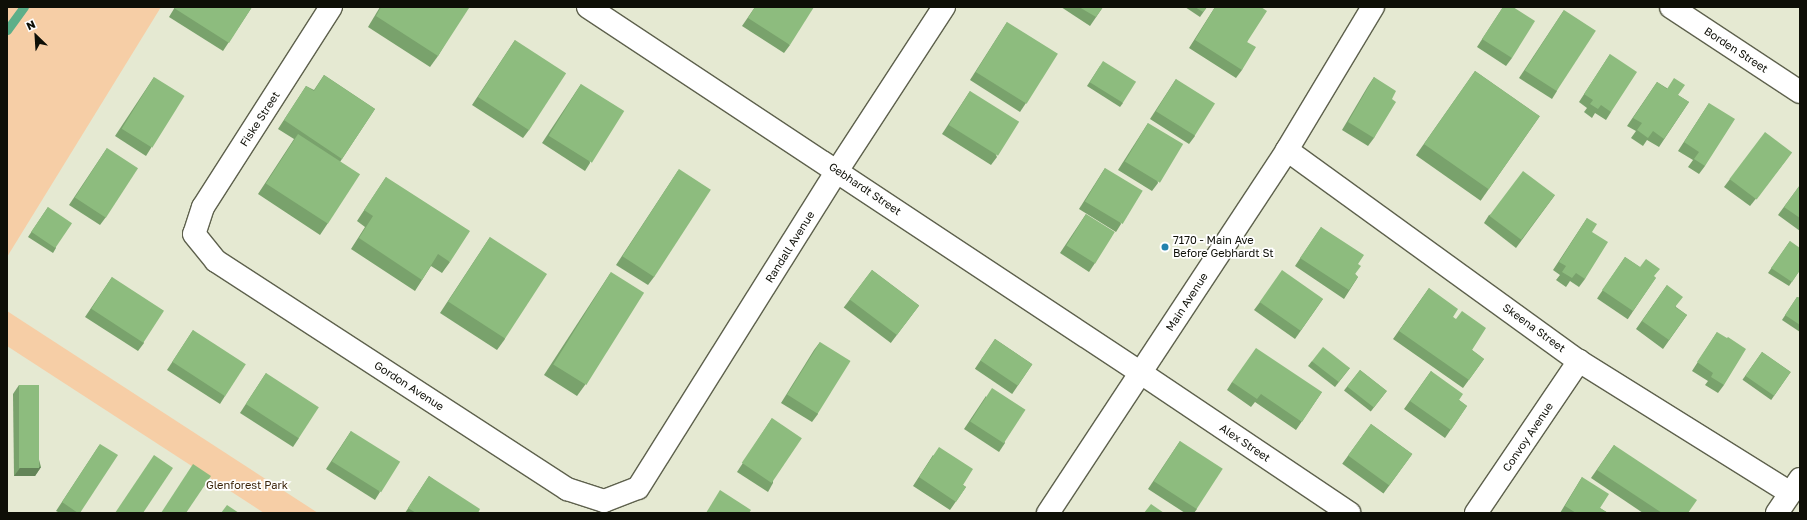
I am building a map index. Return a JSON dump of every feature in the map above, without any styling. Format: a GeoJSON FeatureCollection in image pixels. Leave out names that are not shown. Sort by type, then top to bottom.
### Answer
{"type":"FeatureCollection","features":[{"type":"Feature","properties":{"kind":"street","name":"Fiske Street"},"geometry":{"type":"LineString","coordinates":[[194,234],[203,207],[331,7]]}},
{"type":"Feature","properties":{"kind":"street","name":"Gebhardt Street"},"geometry":{"type":"LineString","coordinates":[[588,7],[1141,373]]}},
{"type":"Feature","properties":{"kind":"street","name":"Randall Avenue"},"geometry":{"type":"LineString","coordinates":[[638,488],[837,171],[944,7]]}},
{"type":"Feature","properties":{"kind":"street","name":"Main Avenue"},"geometry":{"type":"LineString","coordinates":[[1048,513],[1287,150],[1373,7]]}},
{"type":"Feature","properties":{"kind":"street","name":"Borden Street"},"geometry":{"type":"LineString","coordinates":[[1671,7],[1800,92]]}},
{"type":"Feature","properties":{"kind":"street","name":"Skeena Street"},"geometry":{"type":"LineString","coordinates":[[1287,150],[1579,361],[1795,486]]}},
{"type":"Feature","properties":{"kind":"street","name":"Gordon Avenue"},"geometry":{"type":"LineString","coordinates":[[194,234],[216,261],[566,489],[604,501],[638,488]]}},
{"type":"Feature","properties":{"kind":"street","name":"Convoy Avenue"},"geometry":{"type":"LineString","coordinates":[[1476,513],[1579,361]]}},
{"type":"Feature","properties":{"kind":"street","name":"Alex Street"},"geometry":{"type":"LineString","coordinates":[[1141,373],[1349,513]]}},
{"type":"Feature","properties":{"kind":"street"},"geometry":{"type":"LineString","coordinates":[[1777,513],[1795,486]]}},
{"type":"Feature","properties":{"kind":"green space"},"geometry":{"type":"Polygon","coordinates":[[[7,7],[161,7],[7,257],[7,7]]]}},
{"type":"Feature","properties":{"kind":"green space","name":"Glenforest Park"},"geometry":{"type":"Polygon","coordinates":[[[7,311],[318,513],[264,513],[7,346],[7,311]]]}},
{"type":"Feature","properties":{"kind":"building"},"geometry":{"type":"Polygon","coordinates":[[[252,7],[229,43],[174,8],[252,7]]]}},
{"type":"Feature","properties":{"kind":"building"},"geometry":{"type":"Polygon","coordinates":[[[381,7],[469,8],[438,56],[376,16],[381,7]]]}},
{"type":"Feature","properties":{"kind":"building"},"geometry":{"type":"Polygon","coordinates":[[[755,7],[814,7],[790,45],[748,18],[755,7]]]}},
{"type":"Feature","properties":{"kind":"building"},"geometry":{"type":"Polygon","coordinates":[[[1079,7],[1103,7],[1096,17],[1079,7]]]}},
{"type":"Feature","properties":{"kind":"building"},"geometry":{"type":"Polygon","coordinates":[[[1195,7],[1207,7],[1203,12],[1195,7]]]}},
{"type":"Feature","properties":{"kind":"building"},"geometry":{"type":"Polygon","coordinates":[[[1215,7],[1261,7],[1267,11],[1247,42],[1256,47],[1242,70],[1195,40],[1215,7]]]}},
{"type":"Feature","properties":{"kind":"building"},"geometry":{"type":"Polygon","coordinates":[[[1503,7],[1513,7],[1535,21],[1512,58],[1482,39],[1503,7]]]}},
{"type":"Feature","properties":{"kind":"building"},"geometry":{"type":"Polygon","coordinates":[[[1564,10],[1596,31],[1557,91],[1525,70],[1564,10]]]}},
{"type":"Feature","properties":{"kind":"building"},"geometry":{"type":"Polygon","coordinates":[[[1007,22],[1058,54],[1027,104],[976,72],[1007,22]]]}},
{"type":"Feature","properties":{"kind":"building"},"geometry":{"type":"Polygon","coordinates":[[[515,40],[566,73],[529,130],[478,97],[515,40]]]}},
{"type":"Feature","properties":{"kind":"building"},"geometry":{"type":"Polygon","coordinates":[[[1610,54],[1637,72],[1611,112],[1601,105],[1598,109],[1590,104],[1593,100],[1584,94],[1610,54]]]}},
{"type":"Feature","properties":{"kind":"building"},"geometry":{"type":"Polygon","coordinates":[[[1103,61],[1136,82],[1123,103],[1090,82],[1103,61]]]}},
{"type":"Feature","properties":{"kind":"building"},"geometry":{"type":"Polygon","coordinates":[[[1475,71],[1540,116],[1489,189],[1424,144],[1475,71]]]}},
{"type":"Feature","properties":{"kind":"building"},"geometry":{"type":"Polygon","coordinates":[[[324,75],[375,109],[342,159],[284,120],[306,86],[314,91],[324,75]]]}},
{"type":"Feature","properties":{"kind":"building"},"geometry":{"type":"Polygon","coordinates":[[[154,77],[185,96],[152,148],[122,129],[154,77]]]}},
{"type":"Feature","properties":{"kind":"building"},"geometry":{"type":"Polygon","coordinates":[[[1374,77],[1396,91],[1392,99],[1396,102],[1374,138],[1348,122],[1374,77]]]}},
{"type":"Feature","properties":{"kind":"building"},"geometry":{"type":"Polygon","coordinates":[[[1674,78],[1685,85],[1678,95],[1689,102],[1664,139],[1653,131],[1648,138],[1637,130],[1642,123],[1633,118],[1657,82],[1667,89],[1674,78]]]}},
{"type":"Feature","properties":{"kind":"building"},"geometry":{"type":"Polygon","coordinates":[[[1176,79],[1215,103],[1195,136],[1156,111],[1176,79]]]}},
{"type":"Feature","properties":{"kind":"building"},"geometry":{"type":"Polygon","coordinates":[[[581,84],[624,111],[592,163],[549,136],[581,84]]]}},
{"type":"Feature","properties":{"kind":"building"},"geometry":{"type":"Polygon","coordinates":[[[970,91],[1019,122],[998,156],[949,125],[970,91]]]}},
{"type":"Feature","properties":{"kind":"building"},"geometry":{"type":"Polygon","coordinates":[[[1709,103],[1735,119],[1705,166],[1694,159],[1699,152],[1684,142],[1709,103]]]}},
{"type":"Feature","properties":{"kind":"building"},"geometry":{"type":"Polygon","coordinates":[[[1148,123],[1183,144],[1160,183],[1125,162],[1148,123]]]}},
{"type":"Feature","properties":{"kind":"building"},"geometry":{"type":"Polygon","coordinates":[[[1765,132],[1792,152],[1757,200],[1729,179],[1765,132]]]}},
{"type":"Feature","properties":{"kind":"building"},"geometry":{"type":"Polygon","coordinates":[[[298,134],[360,174],[328,224],[266,183],[298,134]]]}},
{"type":"Feature","properties":{"kind":"building"},"geometry":{"type":"Polygon","coordinates":[[[107,148],[138,168],[106,218],[75,197],[107,148]]]}},
{"type":"Feature","properties":{"kind":"building"},"geometry":{"type":"Polygon","coordinates":[[[1105,168],[1143,191],[1123,224],[1085,201],[1105,168]]]}},
{"type":"Feature","properties":{"kind":"building"},"geometry":{"type":"Polygon","coordinates":[[[679,169],[711,190],[654,277],[622,256],[679,169]]]}},
{"type":"Feature","properties":{"kind":"building"},"geometry":{"type":"Polygon","coordinates":[[[1523,171],[1555,195],[1521,240],[1489,216],[1523,171]]]}},
{"type":"Feature","properties":{"kind":"building"},"geometry":{"type":"Polygon","coordinates":[[[386,177],[470,231],[450,262],[438,254],[422,280],[359,238],[373,216],[364,210],[386,177]]]}},
{"type":"Feature","properties":{"kind":"building"},"geometry":{"type":"Polygon","coordinates":[[[1800,185],[1800,218],[1784,207],[1800,185]]]}},
{"type":"Feature","properties":{"kind":"building"},"geometry":{"type":"Polygon","coordinates":[[[48,207],[72,223],[55,248],[31,232],[48,207]]]}},
{"type":"Feature","properties":{"kind":"building"},"geometry":{"type":"Polygon","coordinates":[[[1086,214],[1115,232],[1095,263],[1066,245],[1086,214]]]}},
{"type":"Feature","properties":{"kind":"building"},"geometry":{"type":"Polygon","coordinates":[[[1587,218],[1597,224],[1592,232],[1608,242],[1585,279],[1576,273],[1572,278],[1562,272],[1566,266],[1559,262],[1587,218]]]}},
{"type":"Feature","properties":{"kind":"building"},"geometry":{"type":"Polygon","coordinates":[[[1321,227],[1364,255],[1358,264],[1361,266],[1355,274],[1358,277],[1349,290],[1300,258],[1321,227]]]}},
{"type":"Feature","properties":{"kind":"building"},"geometry":{"type":"Polygon","coordinates":[[[490,237],[547,274],[505,339],[448,302],[490,237]]]}},
{"type":"Feature","properties":{"kind":"building"},"geometry":{"type":"Polygon","coordinates":[[[1790,241],[1800,248],[1800,270],[1792,282],[1771,268],[1790,241]]]}},
{"type":"Feature","properties":{"kind":"building"},"geometry":{"type":"Polygon","coordinates":[[[1625,257],[1640,267],[1646,259],[1660,269],[1654,276],[1656,278],[1633,311],[1602,290],[1625,257]]]}},
{"type":"Feature","properties":{"kind":"building"},"geometry":{"type":"Polygon","coordinates":[[[872,270],[919,306],[897,335],[850,300],[872,270]]]}},
{"type":"Feature","properties":{"kind":"building"},"geometry":{"type":"Polygon","coordinates":[[[1282,270],[1323,299],[1301,331],[1260,302],[1282,270]]]}},
{"type":"Feature","properties":{"kind":"building"},"geometry":{"type":"Polygon","coordinates":[[[611,272],[644,293],[586,385],[553,364],[611,272]]]}},
{"type":"Feature","properties":{"kind":"building"},"geometry":{"type":"Polygon","coordinates":[[[112,277],[164,311],[143,343],[91,309],[112,277]]]}},
{"type":"Feature","properties":{"kind":"building"},"geometry":{"type":"Polygon","coordinates":[[[1667,285],[1683,297],[1675,307],[1687,315],[1669,340],[1642,321],[1667,285]]]}},
{"type":"Feature","properties":{"kind":"building"},"geometry":{"type":"Polygon","coordinates":[[[1429,288],[1458,309],[1453,317],[1456,319],[1462,311],[1486,328],[1472,350],[1484,359],[1469,380],[1399,331],[1429,288]]]}},
{"type":"Feature","properties":{"kind":"building"},"geometry":{"type":"Polygon","coordinates":[[[1797,297],[1800,298],[1800,325],[1785,315],[1797,297]]]}},
{"type":"Feature","properties":{"kind":"building"},"geometry":{"type":"Polygon","coordinates":[[[193,330],[246,364],[225,396],[172,362],[193,330]]]}},
{"type":"Feature","properties":{"kind":"building"},"geometry":{"type":"Polygon","coordinates":[[[1717,332],[1727,338],[1728,337],[1746,349],[1724,385],[1711,377],[1713,373],[1697,362],[1717,332]]]}},
{"type":"Feature","properties":{"kind":"building"},"geometry":{"type":"Polygon","coordinates":[[[995,339],[1032,364],[1018,386],[980,361],[995,339]]]}},
{"type":"Feature","properties":{"kind":"building"},"geometry":{"type":"Polygon","coordinates":[[[820,342],[851,361],[818,414],[787,395],[820,342]]]}},
{"type":"Feature","properties":{"kind":"building"},"geometry":{"type":"Polygon","coordinates":[[[1323,347],[1350,368],[1339,382],[1312,361],[1323,347]]]}},
{"type":"Feature","properties":{"kind":"building"},"geometry":{"type":"Polygon","coordinates":[[[1256,348],[1322,392],[1302,422],[1261,394],[1257,399],[1232,382],[1256,348]]]}},
{"type":"Feature","properties":{"kind":"building"},"geometry":{"type":"Polygon","coordinates":[[[1762,352],[1791,372],[1774,396],[1745,376],[1762,352]]]}},
{"type":"Feature","properties":{"kind":"building"},"geometry":{"type":"Polygon","coordinates":[[[1360,370],[1387,391],[1374,407],[1347,387],[1360,370]]]}},
{"type":"Feature","properties":{"kind":"building"},"geometry":{"type":"Polygon","coordinates":[[[1431,371],[1463,394],[1459,400],[1467,406],[1451,430],[1410,401],[1431,371]]]}},
{"type":"Feature","properties":{"kind":"building"},"geometry":{"type":"Polygon","coordinates":[[[266,373],[319,407],[299,438],[246,404],[266,373]]]}},
{"type":"Feature","properties":{"kind":"building"},"geometry":{"type":"Polygon","coordinates":[[[19,385],[39,385],[39,468],[19,468],[19,385]]]}},
{"type":"Feature","properties":{"kind":"building"},"geometry":{"type":"Polygon","coordinates":[[[992,388],[1026,410],[1004,443],[970,422],[992,388]]]}},
{"type":"Feature","properties":{"kind":"building"},"geometry":{"type":"Polygon","coordinates":[[[772,418],[802,438],[772,483],[742,463],[772,418]]]}},
{"type":"Feature","properties":{"kind":"building"},"geometry":{"type":"Polygon","coordinates":[[[1371,424],[1412,454],[1389,486],[1348,456],[1371,424]]]}},
{"type":"Feature","properties":{"kind":"building"},"geometry":{"type":"Polygon","coordinates":[[[351,431],[400,462],[381,492],[332,462],[351,431]]]}},
{"type":"Feature","properties":{"kind":"building"},"geometry":{"type":"Polygon","coordinates":[[[1180,441],[1223,469],[1197,509],[1154,481],[1180,441]]]}},
{"type":"Feature","properties":{"kind":"building"},"geometry":{"type":"Polygon","coordinates":[[[100,444],[118,455],[80,513],[78,513],[62,502],[100,444]]]}},
{"type":"Feature","properties":{"kind":"building"},"geometry":{"type":"Polygon","coordinates":[[[1614,445],[1697,500],[1688,513],[1662,513],[1597,470],[1614,445]]]}},
{"type":"Feature","properties":{"kind":"building"},"geometry":{"type":"Polygon","coordinates":[[[939,447],[973,469],[963,485],[966,487],[956,502],[919,477],[939,447]]]}},
{"type":"Feature","properties":{"kind":"building"},"geometry":{"type":"Polygon","coordinates":[[[154,455],[173,468],[143,513],[115,513],[154,455]]]}},
{"type":"Feature","properties":{"kind":"building"},"geometry":{"type":"Polygon","coordinates":[[[193,464],[211,476],[186,513],[161,513],[193,464]]]}},
{"type":"Feature","properties":{"kind":"building"},"geometry":{"type":"Polygon","coordinates":[[[429,476],[480,509],[478,513],[416,513],[408,508],[429,476]]]}},
{"type":"Feature","properties":{"kind":"building"},"geometry":{"type":"Polygon","coordinates":[[[1582,477],[1609,494],[1600,508],[1608,513],[1576,513],[1565,506],[1582,477]]]}},
{"type":"Feature","properties":{"kind":"building"},"geometry":{"type":"Polygon","coordinates":[[[720,490],[751,510],[749,513],[706,513],[720,490]]]}},
{"type":"Feature","properties":{"kind":"building"},"geometry":{"type":"Polygon","coordinates":[[[1151,504],[1164,513],[1144,513],[1151,504]]]}},
{"type":"Feature","properties":{"kind":"building"},"geometry":{"type":"Polygon","coordinates":[[[227,505],[239,513],[221,513],[227,505]]]}},
{"type":"Feature","properties":{"kind":"waterway"},"geometry":{"type":"LineString","coordinates":[[7,30],[24,7]]}},
{"type":"Feature","properties":{"kind":"place","name":"7170 - Main Ave Before Gebhardt St"},"geometry":{"type":"Point","coordinates":[1165,247]}}]}
